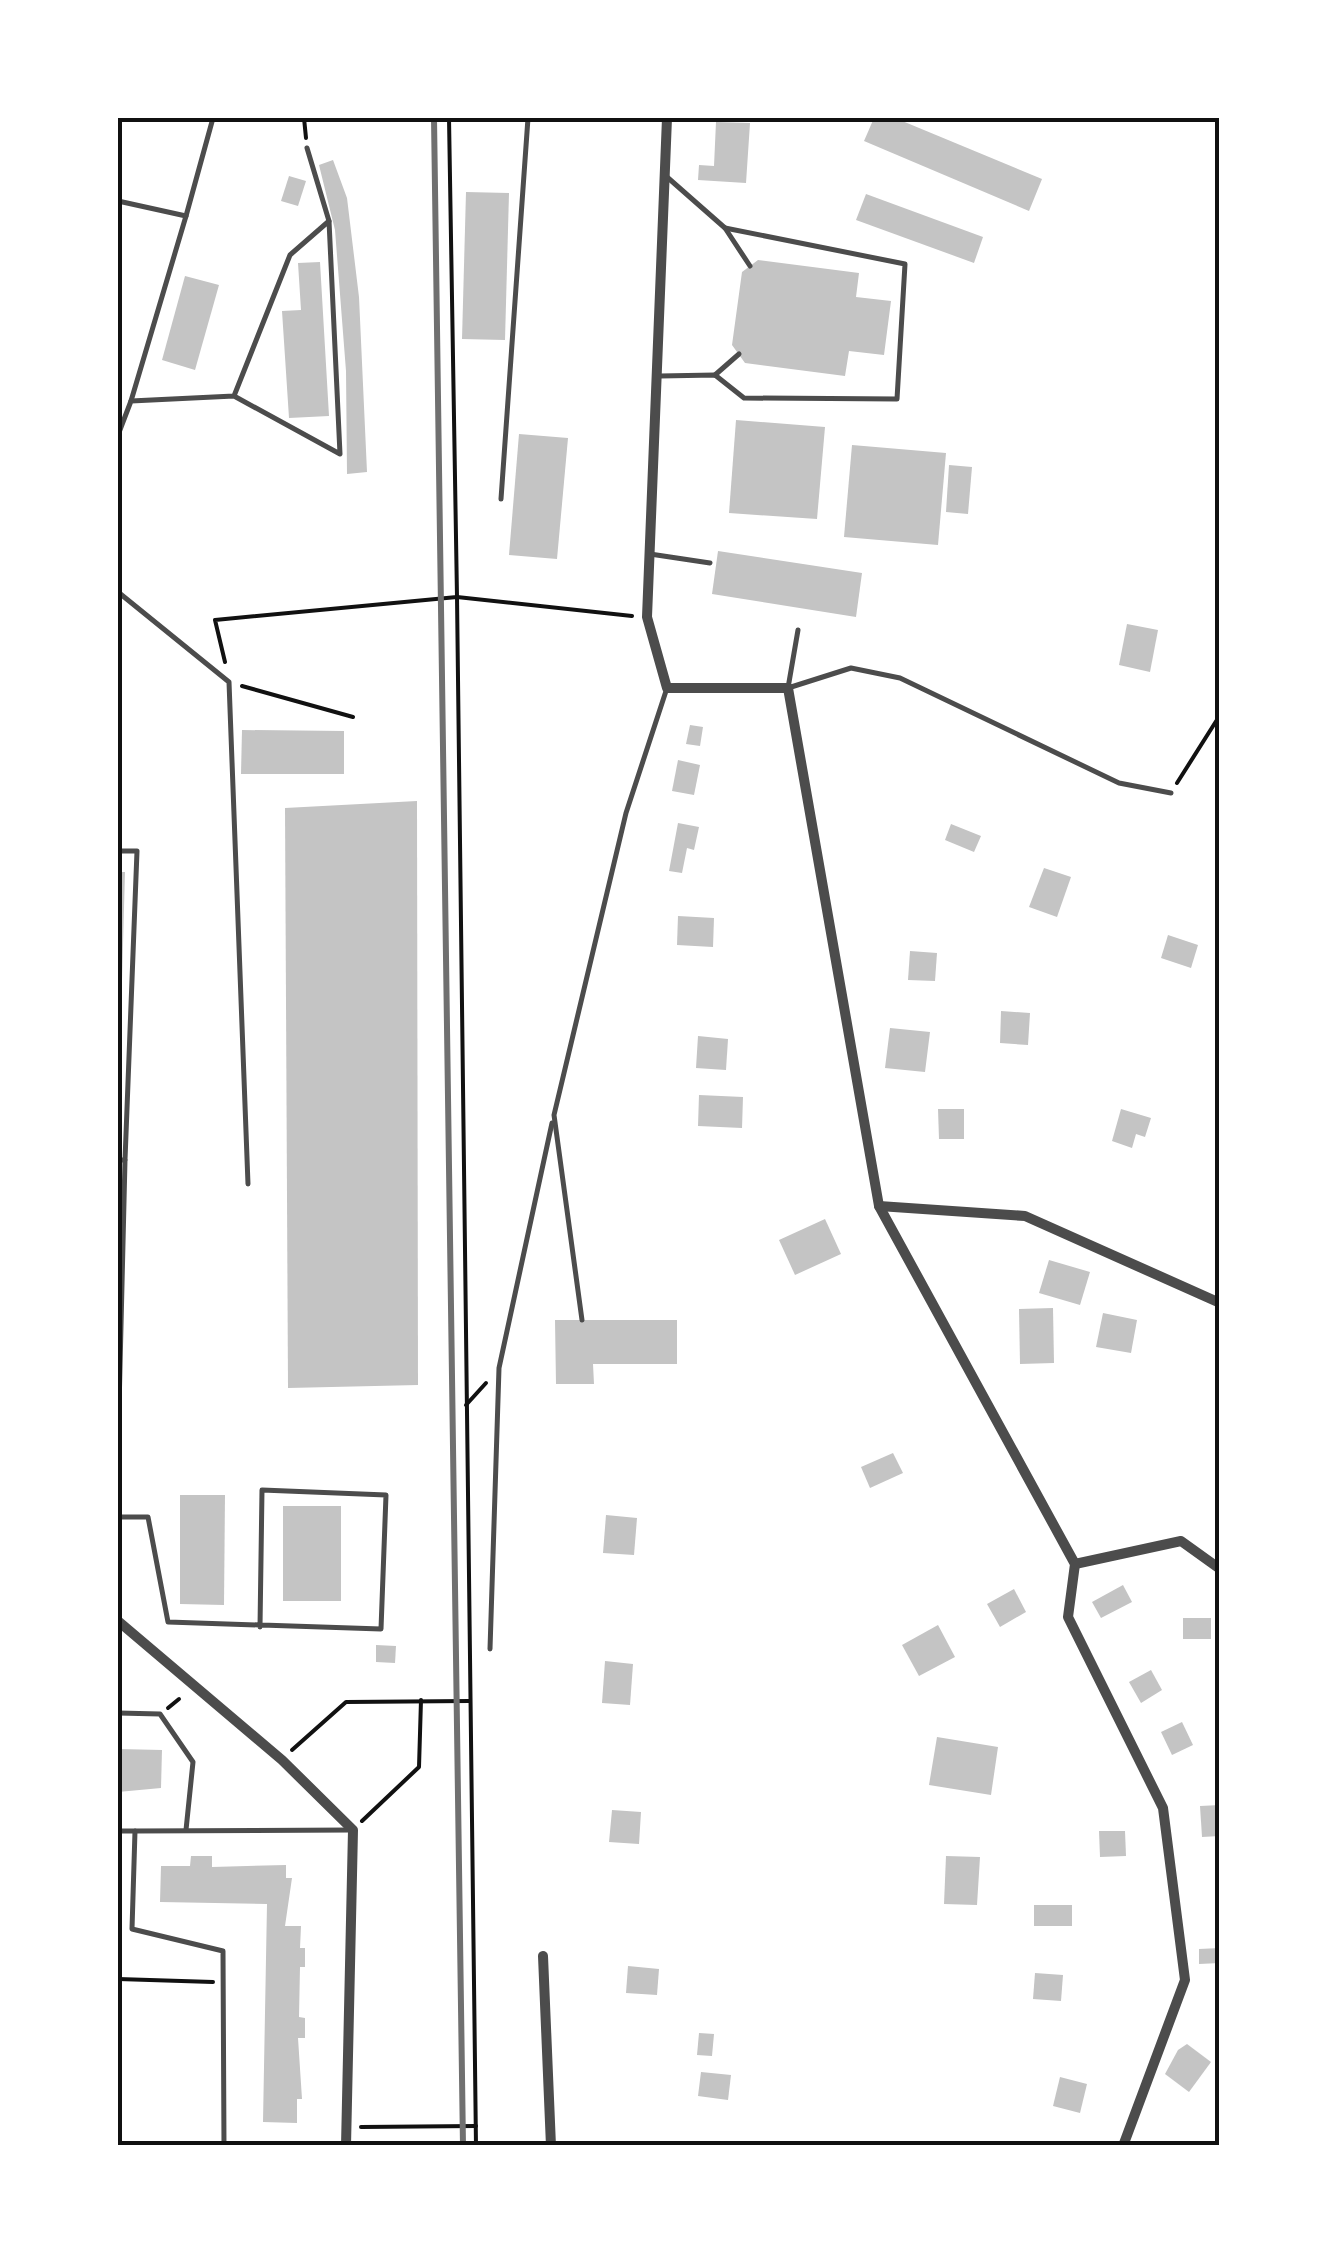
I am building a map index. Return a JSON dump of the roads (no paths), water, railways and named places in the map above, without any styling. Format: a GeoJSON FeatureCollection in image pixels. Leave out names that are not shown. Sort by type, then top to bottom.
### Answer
{"type":"FeatureCollection","features":[{"type":"Feature","properties":{"kind":"street"},"geometry":{"type":"LineString","coordinates":[[667,118],[647,617],[667,688],[788,688],[880,1206],[1075,1564],[1068,1617],[1163,1808],[1185,1980],[1123,2146]]}},
{"type":"Feature","properties":{"kind":"street"},"geometry":{"type":"LineString","coordinates":[[880,1206],[1026,1216],[1220,1303]]}},
{"type":"Feature","properties":{"kind":"street"},"geometry":{"type":"LineString","coordinates":[[1075,1564],[1181,1541],[1220,1570]]}},
{"type":"Feature","properties":{"kind":"street"},"geometry":{"type":"LineString","coordinates":[[118,1622],[282,1760],[353,1830],[346,2146]]}},
{"type":"Feature","properties":{"kind":"street"},"geometry":{"type":"LineString","coordinates":[[543,1956],[552,2145]]}},
{"type":"Feature","properties":{"kind":"lane"},"geometry":{"type":"LineString","coordinates":[[118,435],[213,118]]}},
{"type":"Feature","properties":{"kind":"lane"},"geometry":{"type":"LineString","coordinates":[[500,499],[528,118]]}},
{"type":"Feature","properties":{"kind":"lane"},"geometry":{"type":"LineString","coordinates":[[131,401],[234,396],[340,454],[329,221],[307,148]]}},
{"type":"Feature","properties":{"kind":"lane"},"geometry":{"type":"LineString","coordinates":[[667,177],[725,228],[750,266]]}},
{"type":"Feature","properties":{"kind":"lane"},"geometry":{"type":"LineString","coordinates":[[118,201],[186,216]]}},
{"type":"Feature","properties":{"kind":"lane"},"geometry":{"type":"LineString","coordinates":[[234,396],[290,255],[329,221]]}},
{"type":"Feature","properties":{"kind":"lane"},"geometry":{"type":"LineString","coordinates":[[657,376],[715,375],[744,398],[897,399],[905,264],[725,228]]}},
{"type":"Feature","properties":{"kind":"lane"},"geometry":{"type":"LineString","coordinates":[[715,375],[739,354]]}},
{"type":"Feature","properties":{"kind":"lane"},"geometry":{"type":"LineString","coordinates":[[650,554],[710,563]]}},
{"type":"Feature","properties":{"kind":"lane"},"geometry":{"type":"LineString","coordinates":[[118,592],[229,682],[248,1184]]}},
{"type":"Feature","properties":{"kind":"lane"},"geometry":{"type":"LineString","coordinates":[[798,630],[788,688],[850,668],[900,678],[1119,783],[1171,793]]}},
{"type":"Feature","properties":{"kind":"lane"},"geometry":{"type":"LineString","coordinates":[[490,1649],[499,1368],[626,813],[667,688]]}},
{"type":"Feature","properties":{"kind":"lane"},"geometry":{"type":"LineString","coordinates":[[118,852],[137,851],[121,1160],[118,1450]]}},
{"type":"Feature","properties":{"kind":"lane"},"geometry":{"type":"LineString","coordinates":[[554,1115],[582,1320]]}},
{"type":"Feature","properties":{"kind":"lane"},"geometry":{"type":"LineString","coordinates":[[118,1517],[148,1517],[168,1622],[260,1626],[381,1629],[386,1495],[262,1490],[260,1626]]}},
{"type":"Feature","properties":{"kind":"lane"},"geometry":{"type":"LineString","coordinates":[[118,1713],[160,1714],[194,1762],[186,1830]]}},
{"type":"Feature","properties":{"kind":"lane"},"geometry":{"type":"LineString","coordinates":[[118,1830],[353,1830]]}},
{"type":"Feature","properties":{"kind":"lane"},"geometry":{"type":"LineString","coordinates":[[136,1831],[132,1928],[223,1951],[224,2146]]}},
{"type":"Feature","properties":{"kind":"lane"},"geometry":{"type":"LineString","coordinates":[[552,2145],[602,2146]]}},
{"type":"Feature","properties":{"kind":"railway"},"geometry":{"type":"LineString","coordinates":[[434,118],[463,2146]]}}]}
